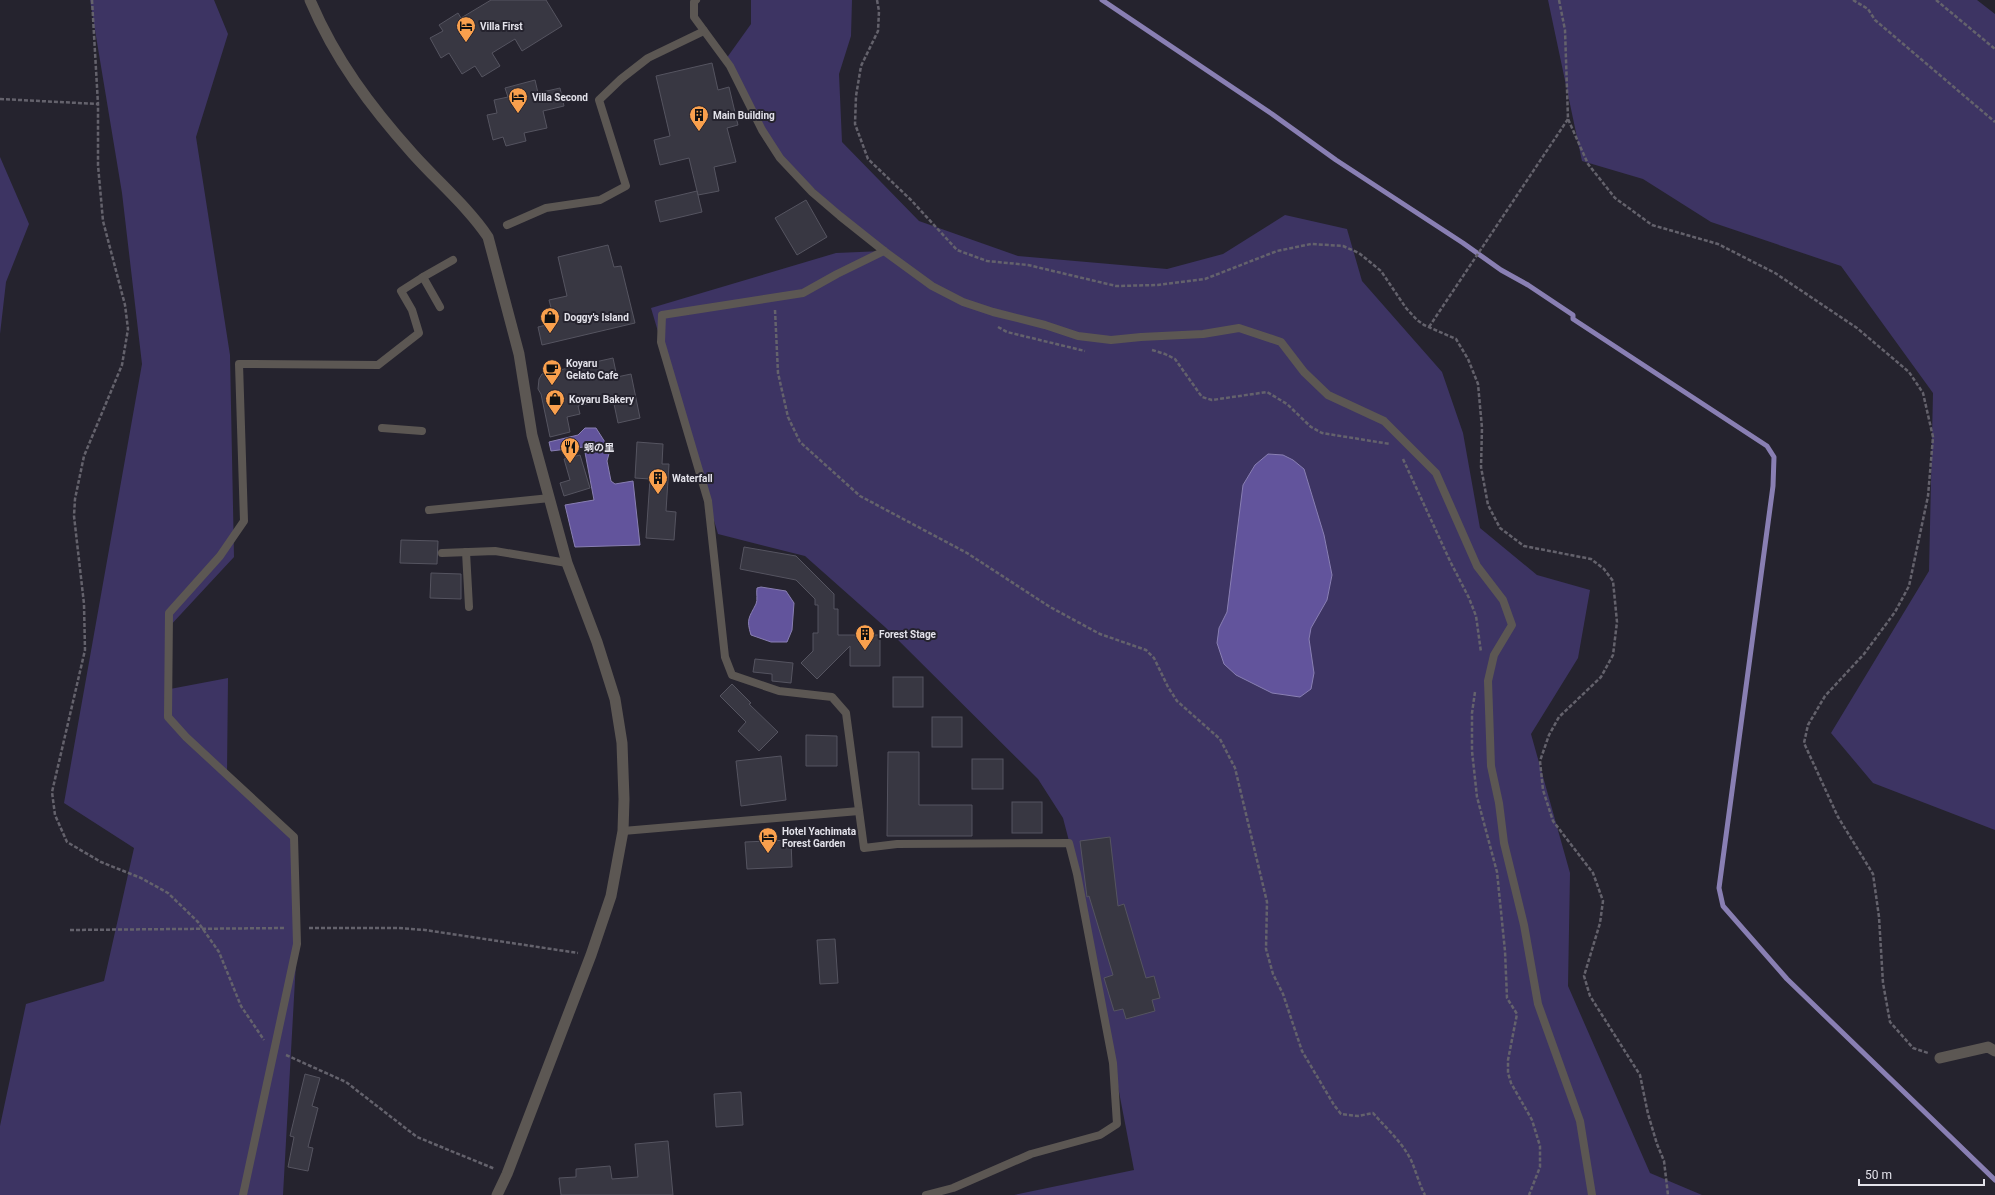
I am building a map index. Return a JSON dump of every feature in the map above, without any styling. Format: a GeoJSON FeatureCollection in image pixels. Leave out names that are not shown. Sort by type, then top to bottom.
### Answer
{"type":"FeatureCollection","features":[{"type":"Feature","properties":{"kind":"street"},"geometry":{"type":"LineString","coordinates":[[310,0],[324,33],[364,97],[413,154],[477,221],[488,238],[519,354],[532,435],[567,563],[597,642],[615,699],[622,743],[623,831],[611,896],[591,955],[507,1174],[497,1195]]}},
{"type":"Feature","properties":{"kind":"street"},"geometry":{"type":"LineString","coordinates":[[1940,1058],[1988,1047],[1995,1051]]}},
{"type":"Feature","properties":{"kind":"lane"},"geometry":{"type":"LineString","coordinates":[[696,0],[694,2],[694,17],[730,66],[762,130],[780,158],[812,192],[884,251],[932,286],[963,302],[1078,336],[1111,340],[1203,334],[1239,328],[1281,342],[1304,372],[1328,395],[1384,421],[1436,473],[1477,566],[1502,600],[1512,625],[1494,655],[1488,682],[1491,766],[1499,803],[1504,843],[1524,926],[1538,1004],[1580,1121],[1592,1195]]}},
{"type":"Feature","properties":{"kind":"lane"},"geometry":{"type":"LineString","coordinates":[[507,225],[546,208],[600,200],[626,186],[599,100],[622,78],[648,58],[704,31]]}},
{"type":"Feature","properties":{"kind":"lane"},"geometry":{"type":"LineString","coordinates":[[884,251],[837,274],[803,293],[662,315],[661,342],[708,501],[725,657],[732,675],[779,691],[832,697],[846,713],[864,848],[897,844],[1069,843],[1077,874],[1113,1063],[1117,1124],[1100,1135],[1031,1154],[953,1188],[926,1195]]}},
{"type":"Feature","properties":{"kind":"lane"},"geometry":{"type":"LineString","coordinates":[[243,1195],[297,944],[294,837],[186,737],[168,717],[169,613],[220,556],[244,520],[239,364],[378,365],[419,333],[412,310],[401,291],[453,260]]}},
{"type":"Feature","properties":{"kind":"lane"},"geometry":{"type":"LineString","coordinates":[[423,277],[440,307]]}},
{"type":"Feature","properties":{"kind":"lane"},"geometry":{"type":"LineString","coordinates":[[382,428],[422,431]]}},
{"type":"Feature","properties":{"kind":"lane"},"geometry":{"type":"LineString","coordinates":[[429,510],[550,498]]}},
{"type":"Feature","properties":{"kind":"lane"},"geometry":{"type":"LineString","coordinates":[[442,553],[495,551],[567,563]]}},
{"type":"Feature","properties":{"kind":"lane"},"geometry":{"type":"LineString","coordinates":[[466,552],[469,607]]}},
{"type":"Feature","properties":{"kind":"lane"},"geometry":{"type":"LineString","coordinates":[[623,831],[859,812]]}},
{"type":"Feature","properties":{"kind":"path"},"geometry":{"type":"LineString","coordinates":[[0,99],[98,104],[92,0]]}},
{"type":"Feature","properties":{"kind":"path"},"geometry":{"type":"LineString","coordinates":[[877,0],[879,10],[878,31],[861,66],[856,96],[855,124],[868,159],[911,200],[957,250],[988,261],[1028,265],[1116,286],[1158,286],[1205,279],[1277,251],[1311,244],[1343,246],[1359,253],[1381,271],[1406,308],[1417,320],[1456,339],[1468,359],[1478,384],[1482,428],[1481,468],[1488,504],[1500,528],[1524,546],[1591,559],[1604,569],[1613,581],[1617,622],[1613,655],[1601,677],[1559,717],[1549,735],[1540,762],[1543,790],[1554,821],[1593,873],[1603,901],[1600,923],[1584,976],[1590,996],[1640,1074],[1648,1114],[1664,1161],[1668,1195]]}},
{"type":"Feature","properties":{"kind":"path"},"geometry":{"type":"LineString","coordinates":[[1559,0],[1566,30],[1568,119],[1588,164],[1615,198],[1652,225],[1718,244],[1775,273],[1857,328],[1909,372],[1923,393],[1932,436],[1928,496],[1909,586],[1895,612],[1864,654],[1825,696],[1808,725],[1804,743],[1838,817],[1873,874],[1879,917],[1883,982],[1890,1022],[1913,1048],[1940,1058]]}},
{"type":"Feature","properties":{"kind":"path"},"geometry":{"type":"LineString","coordinates":[[1852,0],[1868,9],[1875,20],[1995,122]]}},
{"type":"Feature","properties":{"kind":"path"},"geometry":{"type":"LineString","coordinates":[[1936,0],[1995,49]]}},
{"type":"Feature","properties":{"kind":"path"},"geometry":{"type":"LineString","coordinates":[[1429,327],[1568,119]]}},
{"type":"Feature","properties":{"kind":"path"},"geometry":{"type":"LineString","coordinates":[[774,298],[778,373],[788,417],[800,442],[860,496],[967,553],[1050,607],[1100,634],[1146,650],[1154,658],[1168,687],[1177,701],[1220,739],[1235,768],[1267,902],[1266,949],[1273,974],[1283,994],[1302,1051],[1334,1105],[1342,1114],[1358,1116],[1373,1113],[1399,1142],[1411,1160],[1425,1195]]}},
{"type":"Feature","properties":{"kind":"path"},"geometry":{"type":"LineString","coordinates":[[994,325],[1006,332],[1078,350],[1093,351]]}},
{"type":"Feature","properties":{"kind":"path"},"geometry":{"type":"LineString","coordinates":[[1146,350],[1165,354],[1175,359],[1202,397],[1212,400],[1267,392],[1287,404],[1311,427],[1322,433],[1393,445]]}},
{"type":"Feature","properties":{"kind":"path"},"geometry":{"type":"LineString","coordinates":[[1400,454],[1469,598],[1476,616],[1481,649],[1480,656]]}},
{"type":"Feature","properties":{"kind":"path"},"geometry":{"type":"LineString","coordinates":[[1476,685],[1472,713],[1472,751],[1477,797],[1497,872],[1505,951],[1507,998],[1517,1014],[1508,1060],[1508,1073],[1511,1083],[1532,1120],[1540,1146],[1540,1167],[1528,1195]]}},
{"type":"Feature","properties":{"kind":"path"},"geometry":{"type":"LineString","coordinates":[[70,930],[294,928]]}},
{"type":"Feature","properties":{"kind":"path"},"geometry":{"type":"LineString","coordinates":[[302,928],[398,928],[425,930],[591,955]]}},
{"type":"Feature","properties":{"kind":"shaded area"},"geometry":{"type":"Polygon","coordinates":[[[90,0],[214,0],[228,34],[196,137],[230,355],[234,557],[168,628],[170,689],[228,678],[227,774],[294,837],[299,908],[283,1195],[0,1195],[0,1126],[26,1004],[104,981],[134,848],[64,803],[142,364],[122,193],[90,0]]]}},
{"type":"Feature","properties":{"kind":"shaded area"},"geometry":{"type":"Polygon","coordinates":[[[751,0],[852,0],[851,36],[839,74],[842,142],[919,221],[1018,256],[1167,269],[1223,254],[1285,215],[1347,229],[1362,281],[1442,372],[1463,433],[1480,528],[1537,575],[1590,590],[1578,658],[1531,734],[1570,873],[1568,986],[1650,1173],[1702,1195],[1014,1195],[1134,1170],[1076,868],[1063,818],[1038,779],[885,627],[805,556],[718,534],[651,308],[836,253],[883,251],[780,158],[726,59],[751,24],[751,0]]]}},
{"type":"Feature","properties":{"kind":"shaded area"},"geometry":{"type":"Polygon","coordinates":[[[1548,0],[1977,0],[1995,14],[1995,830],[1873,783],[1831,733],[1929,571],[1933,393],[1841,266],[1711,222],[1643,179],[1582,161],[1548,0]]]}},
{"type":"Feature","properties":{"kind":"shaded area"},"geometry":{"type":"Polygon","coordinates":[[[0,157],[29,224],[6,282],[0,334],[0,157]]]}},
{"type":"Feature","properties":{"kind":"shaded area"},"geometry":{"type":"Polygon","coordinates":[[[585,428],[596,428],[610,450],[607,461],[611,481],[615,484],[633,481],[640,545],[575,547],[565,505],[594,500],[584,447],[551,451],[549,442],[578,435],[585,428]]]}},
{"type":"Feature","properties":{"kind":"shaded area"},"geometry":{"type":"Polygon","coordinates":[[[1268,454],[1283,455],[1293,460],[1304,469],[1324,535],[1332,575],[1327,600],[1311,628],[1309,639],[1314,673],[1311,689],[1300,697],[1272,693],[1236,675],[1224,664],[1217,643],[1219,628],[1227,612],[1243,485],[1255,465],[1268,454]]]}},
{"type":"Feature","properties":{"kind":"shaded area"},"geometry":{"type":"Polygon","coordinates":[[[761,587],[786,591],[794,603],[792,630],[787,642],[771,642],[751,635],[749,619],[757,602],[757,588],[761,587]]]}},
{"type":"Feature","properties":{"kind":"building"},"geometry":{"type":"Polygon","coordinates":[[[491,0],[546,0],[562,26],[522,51],[515,39],[492,53],[500,66],[482,77],[475,66],[462,74],[449,53],[441,58],[430,38],[443,31],[439,25],[458,13],[461,18],[491,0]]]}},
{"type":"Feature","properties":{"kind":"building","name":"Main Building"},"geometry":{"type":"Polygon","coordinates":[[[712,63],[718,90],[729,87],[738,125],[727,128],[736,162],[714,167],[719,191],[698,195],[689,158],[660,165],[654,140],[670,136],[656,76],[712,63]]]}},
{"type":"Feature","properties":{"kind":"building","name":"Villa Second"},"geometry":{"type":"Polygon","coordinates":[[[535,80],[538,93],[560,88],[564,106],[543,111],[547,128],[524,133],[526,141],[506,146],[503,137],[493,140],[487,115],[497,113],[494,100],[508,97],[505,88],[535,80]]]}},
{"type":"Feature","properties":{"kind":"building"},"geometry":{"type":"Polygon","coordinates":[[[697,191],[702,212],[660,222],[655,201],[697,191]]]}},
{"type":"Feature","properties":{"kind":"building"},"geometry":{"type":"Polygon","coordinates":[[[806,200],[827,237],[797,255],[775,218],[806,200]]]}},
{"type":"Feature","properties":{"kind":"building"},"geometry":{"type":"Polygon","coordinates":[[[608,245],[614,267],[621,266],[635,323],[542,345],[538,327],[555,323],[549,300],[567,296],[558,257],[608,245]]]}},
{"type":"Feature","properties":{"kind":"building"},"geometry":{"type":"Polygon","coordinates":[[[613,358],[617,377],[631,374],[640,418],[618,423],[613,399],[578,406],[580,414],[567,417],[570,432],[550,437],[541,394],[538,389],[539,379],[542,374],[613,358]]]}},
{"type":"Feature","properties":{"kind":"building","name":"Waterfall"},"geometry":{"type":"Polygon","coordinates":[[[637,442],[663,444],[662,464],[669,464],[666,511],[676,512],[674,540],[646,538],[650,479],[635,478],[637,442]]]}},
{"type":"Feature","properties":{"kind":"building"},"geometry":{"type":"Polygon","coordinates":[[[580,455],[590,488],[564,496],[560,483],[570,480],[564,459],[580,455]]]}},
{"type":"Feature","properties":{"kind":"building"},"geometry":{"type":"Polygon","coordinates":[[[401,540],[438,541],[437,564],[400,563],[401,540]]]}},
{"type":"Feature","properties":{"kind":"building"},"geometry":{"type":"Polygon","coordinates":[[[744,547],[796,556],[834,594],[834,609],[838,609],[838,635],[880,635],[880,666],[850,666],[850,646],[817,679],[801,663],[813,651],[813,633],[818,633],[818,605],[815,605],[815,599],[796,580],[740,569],[744,547]]]}},
{"type":"Feature","properties":{"kind":"building"},"geometry":{"type":"Polygon","coordinates":[[[431,573],[461,574],[461,599],[430,598],[431,573]]]}},
{"type":"Feature","properties":{"kind":"building"},"geometry":{"type":"Polygon","coordinates":[[[755,659],[793,663],[791,683],[772,681],[772,674],[753,672],[755,659]]]}},
{"type":"Feature","properties":{"kind":"building"},"geometry":{"type":"Polygon","coordinates":[[[893,677],[923,677],[923,707],[893,707],[893,677]]]}},
{"type":"Feature","properties":{"kind":"building"},"geometry":{"type":"Polygon","coordinates":[[[732,684],[751,703],[749,704],[778,732],[759,751],[738,731],[746,722],[720,696],[732,684]]]}},
{"type":"Feature","properties":{"kind":"building"},"geometry":{"type":"Polygon","coordinates":[[[932,717],[962,717],[962,747],[932,747],[932,717]]]}},
{"type":"Feature","properties":{"kind":"building"},"geometry":{"type":"Polygon","coordinates":[[[806,735],[837,736],[837,766],[806,766],[806,735]]]}},
{"type":"Feature","properties":{"kind":"building"},"geometry":{"type":"Polygon","coordinates":[[[888,752],[919,752],[919,805],[972,805],[972,836],[887,836],[888,752]]]}},
{"type":"Feature","properties":{"kind":"building"},"geometry":{"type":"Polygon","coordinates":[[[781,756],[786,800],[741,806],[736,761],[781,756]]]}},
{"type":"Feature","properties":{"kind":"building"},"geometry":{"type":"Polygon","coordinates":[[[972,759],[1003,759],[1003,789],[972,789],[972,759]]]}},
{"type":"Feature","properties":{"kind":"building"},"geometry":{"type":"Polygon","coordinates":[[[1012,802],[1042,802],[1042,833],[1012,833],[1012,802]]]}},
{"type":"Feature","properties":{"kind":"building"},"geometry":{"type":"Polygon","coordinates":[[[1110,837],[1118,906],[1124,904],[1146,978],[1154,976],[1160,998],[1152,1000],[1155,1011],[1126,1019],[1123,1009],[1114,1011],[1104,978],[1113,975],[1089,896],[1087,897],[1080,841],[1110,837]]]}},
{"type":"Feature","properties":{"kind":"building"},"geometry":{"type":"Polygon","coordinates":[[[791,840],[792,867],[747,869],[745,842],[791,840]]]}},
{"type":"Feature","properties":{"kind":"building"},"geometry":{"type":"Polygon","coordinates":[[[835,939],[838,983],[820,984],[817,940],[835,939]]]}},
{"type":"Feature","properties":{"kind":"building"},"geometry":{"type":"Polygon","coordinates":[[[305,1074],[320,1078],[312,1106],[318,1108],[308,1147],[313,1148],[308,1171],[288,1167],[294,1137],[290,1136],[305,1074]]]}},
{"type":"Feature","properties":{"kind":"building"},"geometry":{"type":"Polygon","coordinates":[[[741,1092],[743,1125],[716,1127],[714,1094],[741,1092]]]}},
{"type":"Feature","properties":{"kind":"building"},"geometry":{"type":"Polygon","coordinates":[[[668,1141],[673,1195],[561,1195],[559,1178],[576,1177],[576,1169],[610,1166],[612,1179],[638,1177],[635,1144],[668,1141]]]}},
{"type":"Feature","properties":{"kind":"waterway"},"geometry":{"type":"LineString","coordinates":[[1102,0],[1272,114],[1336,160],[1463,243],[1501,270],[1528,285],[1573,315],[1573,319],[1767,446],[1774,457],[1773,486],[1719,888],[1723,906],[1787,979],[1995,1180]]}},
{"type":"Feature","properties":{"kind":"place","name":"Villa First"},"geometry":{"type":"Point","coordinates":[466,43]}},
{"type":"Feature","properties":{"kind":"place","name":"Villa Second"},"geometry":{"type":"Point","coordinates":[518,114]}},
{"type":"Feature","properties":{"kind":"place","name":"Main Building"},"geometry":{"type":"Point","coordinates":[699,132]}},
{"type":"Feature","properties":{"kind":"place","name":"Doggy's Island"},"geometry":{"type":"Point","coordinates":[550,334]}},
{"type":"Feature","properties":{"kind":"place","name":"Koyaru Gelato Cafe"},"geometry":{"type":"Point","coordinates":[552,386]}},
{"type":"Feature","properties":{"kind":"place","name":"Koyaru Bakery"},"geometry":{"type":"Point","coordinates":[555,416]}},
{"type":"Feature","properties":{"kind":"place","name":"蜩の里"},"geometry":{"type":"Point","coordinates":[570,464]}},
{"type":"Feature","properties":{"kind":"place","name":"Waterfall"},"geometry":{"type":"Point","coordinates":[658,495]}},
{"type":"Feature","properties":{"kind":"place","name":"Forest Stage"},"geometry":{"type":"Point","coordinates":[865,651]}},
{"type":"Feature","properties":{"kind":"place","name":"Hotel Yachimata Forest Garden"},"geometry":{"type":"Point","coordinates":[768,854]}}]}
